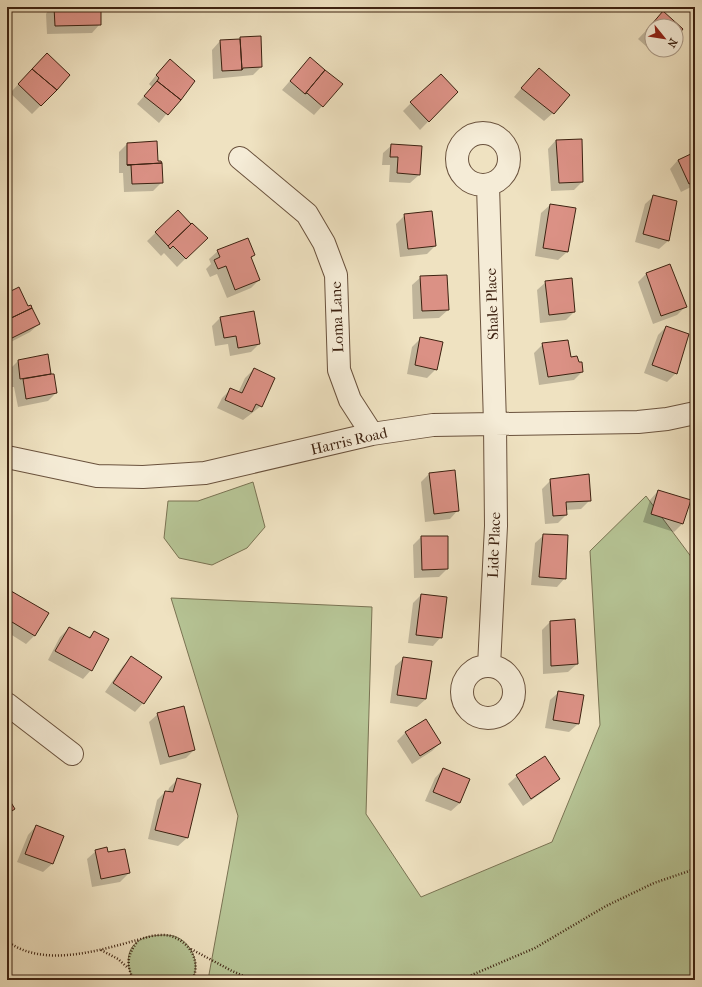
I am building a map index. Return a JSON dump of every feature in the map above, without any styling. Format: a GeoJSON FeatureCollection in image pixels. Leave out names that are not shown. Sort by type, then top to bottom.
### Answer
{"type":"FeatureCollection","features":[{"type":"Feature","properties":{"kind":"street","name":"Loma Lane"},"geometry":{"type":"LineString","coordinates":[[240,158],[307,214],[324,243],[336,275],[339,370],[350,400],[372,434]]}},
{"type":"Feature","properties":{"kind":"street","name":"Shale Place"},"geometry":{"type":"LineString","coordinates":[[488,185],[495,424]]}},
{"type":"Feature","properties":{"kind":"street","name":"Harris Road"},"geometry":{"type":"LineString","coordinates":[[7,457],[97,476],[142,477],[205,473],[372,434],[433,425],[638,422],[667,419],[695,413]]}},
{"type":"Feature","properties":{"kind":"street","name":"Lide Place"},"geometry":{"type":"LineString","coordinates":[[489,666],[496,526],[495,424]]}},
{"type":"Feature","properties":{"kind":"street"},"geometry":{"type":"LineString","coordinates":[[7,704],[72,754]]}},
{"type":"Feature","properties":{"kind":"path"},"geometry":{"type":"LineString","coordinates":[[460,980],[535,948],[606,906],[654,884],[695,869]]}},
{"type":"Feature","properties":{"kind":"path"},"geometry":{"type":"LineString","coordinates":[[7,941],[23,951],[39,955],[99,950],[162,934],[174,936],[183,941],[190,949],[195,959],[196,968],[192,980]]}},
{"type":"Feature","properties":{"kind":"path"},"geometry":{"type":"LineString","coordinates":[[128,968],[128,958],[132,948],[138,940]]}},
{"type":"Feature","properties":{"kind":"path"},"geometry":{"type":"LineString","coordinates":[[190,949],[253,980]]}},
{"type":"Feature","properties":{"kind":"path"},"geometry":{"type":"LineString","coordinates":[[99,950],[118,959],[128,968],[134,980]]}},
{"type":"Feature","properties":{"kind":"green space"},"geometry":{"type":"Polygon","coordinates":[[[300,7],[384,7],[383,10],[300,7]]]}},
{"type":"Feature","properties":{"kind":"green space"},"geometry":{"type":"Polygon","coordinates":[[[253,482],[265,527],[247,548],[212,565],[179,558],[164,538],[168,501],[198,501],[253,482]]]}},
{"type":"Feature","properties":{"kind":"green space"},"geometry":{"type":"Polygon","coordinates":[[[646,496],[695,562],[695,980],[208,980],[238,816],[171,598],[372,607],[366,814],[421,897],[552,842],[600,725],[590,551],[646,496]]]}},
{"type":"Feature","properties":{"kind":"green space"},"geometry":{"type":"Polygon","coordinates":[[[162,935],[180,939],[190,948],[196,967],[192,980],[134,980],[128,964],[129,953],[132,948],[142,939],[150,936],[162,935]]]}},
{"type":"Feature","properties":{"kind":"building"},"geometry":{"type":"Polygon","coordinates":[[[54,7],[101,8],[101,25],[55,26],[54,7]]]}},
{"type":"Feature","properties":{"kind":"building"},"geometry":{"type":"Polygon","coordinates":[[[663,11],[671,18],[657,18],[663,11]]]}},
{"type":"Feature","properties":{"kind":"building"},"geometry":{"type":"Polygon","coordinates":[[[261,36],[262,67],[243,68],[242,70],[240,37],[261,36]]]}},
{"type":"Feature","properties":{"kind":"building"},"geometry":{"type":"Polygon","coordinates":[[[240,39],[242,70],[222,71],[220,40],[240,39]]]}},
{"type":"Feature","properties":{"kind":"building"},"geometry":{"type":"Polygon","coordinates":[[[47,53],[70,75],[57,90],[32,69],[47,53]]]}},
{"type":"Feature","properties":{"kind":"building"},"geometry":{"type":"Polygon","coordinates":[[[310,57],[325,70],[305,94],[290,81],[310,57]]]}},
{"type":"Feature","properties":{"kind":"building"},"geometry":{"type":"Polygon","coordinates":[[[170,59],[195,81],[181,100],[157,81],[159,78],[156,75],[170,59]]]}},
{"type":"Feature","properties":{"kind":"building"},"geometry":{"type":"Polygon","coordinates":[[[539,68],[570,95],[554,114],[521,88],[539,68]]]}},
{"type":"Feature","properties":{"kind":"building"},"geometry":{"type":"Polygon","coordinates":[[[32,69],[57,90],[41,106],[18,84],[32,69]]]}},
{"type":"Feature","properties":{"kind":"building"},"geometry":{"type":"Polygon","coordinates":[[[325,70],[343,84],[323,107],[307,93],[305,94],[325,70]]]}},
{"type":"Feature","properties":{"kind":"building"},"geometry":{"type":"Polygon","coordinates":[[[441,74],[458,92],[429,122],[410,102],[441,74]]]}},
{"type":"Feature","properties":{"kind":"building"},"geometry":{"type":"Polygon","coordinates":[[[157,81],[181,100],[168,115],[144,96],[157,81]]]}},
{"type":"Feature","properties":{"kind":"building"},"geometry":{"type":"Polygon","coordinates":[[[582,139],[583,182],[559,183],[556,140],[582,139]]]}},
{"type":"Feature","properties":{"kind":"building"},"geometry":{"type":"Polygon","coordinates":[[[157,141],[158,161],[161,161],[162,163],[127,165],[127,143],[157,141]]]}},
{"type":"Feature","properties":{"kind":"building"},"geometry":{"type":"Polygon","coordinates":[[[391,144],[422,146],[420,175],[397,173],[398,157],[390,157],[391,144]]]}},
{"type":"Feature","properties":{"kind":"building"},"geometry":{"type":"Polygon","coordinates":[[[695,152],[695,182],[689,184],[678,160],[695,152]]]}},
{"type":"Feature","properties":{"kind":"building"},"geometry":{"type":"Polygon","coordinates":[[[162,163],[163,183],[132,184],[131,165],[127,165],[162,163]]]}},
{"type":"Feature","properties":{"kind":"building"},"geometry":{"type":"Polygon","coordinates":[[[653,195],[677,201],[669,241],[643,234],[653,195]]]}},
{"type":"Feature","properties":{"kind":"building"},"geometry":{"type":"Polygon","coordinates":[[[550,204],[576,208],[568,252],[543,248],[550,204]]]}},
{"type":"Feature","properties":{"kind":"building"},"geometry":{"type":"Polygon","coordinates":[[[178,210],[191,224],[168,246],[155,232],[178,210]]]}},
{"type":"Feature","properties":{"kind":"building"},"geometry":{"type":"Polygon","coordinates":[[[432,211],[436,246],[408,249],[404,214],[432,211]]]}},
{"type":"Feature","properties":{"kind":"building"},"geometry":{"type":"Polygon","coordinates":[[[192,223],[208,238],[186,259],[173,246],[170,249],[168,246],[192,223]]]}},
{"type":"Feature","properties":{"kind":"building"},"geometry":{"type":"Polygon","coordinates":[[[248,238],[255,255],[251,257],[260,280],[235,290],[226,266],[218,269],[214,260],[220,257],[217,250],[248,238]]]}},
{"type":"Feature","properties":{"kind":"building"},"geometry":{"type":"Polygon","coordinates":[[[670,264],[687,307],[661,316],[646,273],[670,264]]]}},
{"type":"Feature","properties":{"kind":"building"},"geometry":{"type":"Polygon","coordinates":[[[447,275],[449,310],[422,311],[420,276],[447,275]]]}},
{"type":"Feature","properties":{"kind":"building"},"geometry":{"type":"Polygon","coordinates":[[[572,278],[575,312],[549,315],[545,281],[572,278]]]}},
{"type":"Feature","properties":{"kind":"building"},"geometry":{"type":"Polygon","coordinates":[[[19,287],[28,306],[31,305],[32,308],[7,320],[7,293],[19,287]]]}},
{"type":"Feature","properties":{"kind":"building"},"geometry":{"type":"Polygon","coordinates":[[[32,308],[40,324],[12,338],[7,329],[7,320],[32,308]]]}},
{"type":"Feature","properties":{"kind":"building"},"geometry":{"type":"Polygon","coordinates":[[[254,311],[260,344],[238,348],[236,336],[224,338],[220,317],[254,311]]]}},
{"type":"Feature","properties":{"kind":"building"},"geometry":{"type":"Polygon","coordinates":[[[666,326],[689,334],[677,374],[652,365],[666,326]]]}},
{"type":"Feature","properties":{"kind":"building"},"geometry":{"type":"Polygon","coordinates":[[[420,337],[443,342],[437,370],[415,365],[420,337]]]}},
{"type":"Feature","properties":{"kind":"building"},"geometry":{"type":"Polygon","coordinates":[[[568,340],[571,357],[577,356],[579,362],[582,362],[583,372],[548,377],[542,343],[568,340]]]}},
{"type":"Feature","properties":{"kind":"building"},"geometry":{"type":"Polygon","coordinates":[[[48,354],[51,374],[20,379],[18,360],[48,354]]]}},
{"type":"Feature","properties":{"kind":"building"},"geometry":{"type":"Polygon","coordinates":[[[254,368],[275,378],[262,407],[256,404],[252,412],[225,400],[230,388],[242,393],[254,368]]]}},
{"type":"Feature","properties":{"kind":"building"},"geometry":{"type":"Polygon","coordinates":[[[54,374],[57,393],[26,399],[23,379],[54,374]]]}},
{"type":"Feature","properties":{"kind":"building"},"geometry":{"type":"Polygon","coordinates":[[[455,470],[459,511],[434,514],[429,473],[455,470]]]}},
{"type":"Feature","properties":{"kind":"building"},"geometry":{"type":"Polygon","coordinates":[[[589,474],[591,501],[566,502],[567,515],[553,516],[550,479],[589,474]]]}},
{"type":"Feature","properties":{"kind":"building"},"geometry":{"type":"Polygon","coordinates":[[[658,490],[691,500],[683,524],[651,514],[658,490]]]}},
{"type":"Feature","properties":{"kind":"building"},"geometry":{"type":"Polygon","coordinates":[[[543,534],[568,535],[566,579],[539,577],[543,534]]]}},
{"type":"Feature","properties":{"kind":"building"},"geometry":{"type":"Polygon","coordinates":[[[421,536],[448,536],[448,569],[422,570],[421,536]]]}},
{"type":"Feature","properties":{"kind":"building"},"geometry":{"type":"Polygon","coordinates":[[[11,591],[49,613],[35,636],[7,619],[7,597],[11,591]]]}},
{"type":"Feature","properties":{"kind":"building"},"geometry":{"type":"Polygon","coordinates":[[[421,594],[447,597],[442,638],[416,635],[421,594]]]}},
{"type":"Feature","properties":{"kind":"building"},"geometry":{"type":"Polygon","coordinates":[[[575,619],[578,664],[551,666],[550,621],[575,619]]]}},
{"type":"Feature","properties":{"kind":"building"},"geometry":{"type":"Polygon","coordinates":[[[69,627],[90,638],[94,631],[109,639],[92,671],[55,651],[69,627]]]}},
{"type":"Feature","properties":{"kind":"building"},"geometry":{"type":"Polygon","coordinates":[[[131,656],[162,677],[144,704],[113,683],[131,656]]]}},
{"type":"Feature","properties":{"kind":"building"},"geometry":{"type":"Polygon","coordinates":[[[403,657],[432,661],[426,699],[397,695],[403,657]]]}},
{"type":"Feature","properties":{"kind":"building"},"geometry":{"type":"Polygon","coordinates":[[[558,691],[584,695],[579,724],[553,720],[558,691]]]}},
{"type":"Feature","properties":{"kind":"building"},"geometry":{"type":"Polygon","coordinates":[[[184,706],[195,750],[169,757],[157,713],[184,706]]]}},
{"type":"Feature","properties":{"kind":"building"},"geometry":{"type":"Polygon","coordinates":[[[426,719],[441,743],[420,756],[405,732],[426,719]]]}},
{"type":"Feature","properties":{"kind":"building"},"geometry":{"type":"Polygon","coordinates":[[[545,756],[560,779],[531,799],[516,775],[545,756]]]}},
{"type":"Feature","properties":{"kind":"building"},"geometry":{"type":"Polygon","coordinates":[[[443,768],[470,779],[460,803],[433,792],[443,768]]]}},
{"type":"Feature","properties":{"kind":"building"},"geometry":{"type":"Polygon","coordinates":[[[177,778],[201,784],[188,838],[155,830],[165,791],[173,792],[177,778]]]}},
{"type":"Feature","properties":{"kind":"building"},"geometry":{"type":"Polygon","coordinates":[[[7,796],[15,809],[7,814],[7,796]]]}},
{"type":"Feature","properties":{"kind":"building"},"geometry":{"type":"Polygon","coordinates":[[[36,825],[64,836],[53,864],[25,854],[36,825]]]}},
{"type":"Feature","properties":{"kind":"building"},"geometry":{"type":"Polygon","coordinates":[[[107,847],[108,852],[125,849],[130,873],[101,879],[95,850],[107,847]]]}}]}
